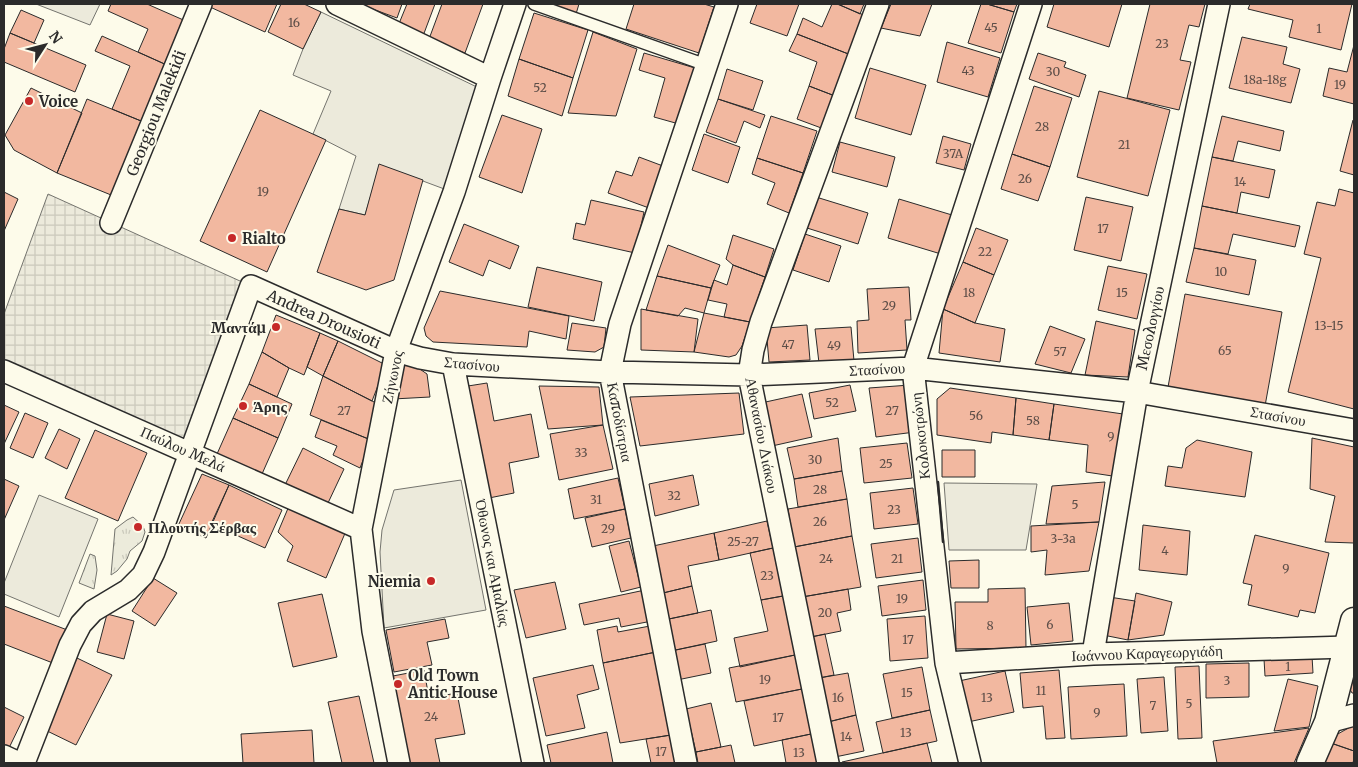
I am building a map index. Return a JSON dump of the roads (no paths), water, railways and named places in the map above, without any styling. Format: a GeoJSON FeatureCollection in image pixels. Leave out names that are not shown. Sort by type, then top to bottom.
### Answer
{"type":"FeatureCollection","features":[{"type":"Feature","properties":{"kind":"street","name":"Georgiou Malekidi"},"geometry":{"type":"LineString","coordinates":[[111,223],[201,4]]}},
{"type":"Feature","properties":{"kind":"street"},"geometry":{"type":"LineString","coordinates":[[337,4],[490,78]]}},
{"type":"Feature","properties":{"kind":"street","name":"Ζήνωνος"},"geometry":{"type":"LineString","coordinates":[[399,763],[373,631],[361,529],[396,351],[454,192],[515,4]]}},
{"type":"Feature","properties":{"kind":"street","name":"Καποδίστρια"},"geometry":{"type":"LineString","coordinates":[[686,763],[610,372],[620,324],[727,4]]}},
{"type":"Feature","properties":{"kind":"street","name":"Αθανασίου Διάκου"},"geometry":{"type":"LineString","coordinates":[[828,763],[748,375],[761,322],[878,4]]}},
{"type":"Feature","properties":{"kind":"street","name":"Κολοκοτρώνη"},"geometry":{"type":"LineString","coordinates":[[970,763],[946,663],[913,368],[1031,4]]}},
{"type":"Feature","properties":{"kind":"street","name":"Μεσολογγίου"},"geometry":{"type":"LineString","coordinates":[[1093,654],[1137,392],[1219,4]]}},
{"type":"Feature","properties":{"kind":"street","name":"Andrea Drousioti"},"geometry":{"type":"LineString","coordinates":[[190,453],[251,286],[396,351]]}},
{"type":"Feature","properties":{"kind":"street","name":"Στασίνου"},"geometry":{"type":"LineString","coordinates":[[396,351],[453,364],[610,372],[748,375],[913,368],[1137,392],[1354,430]]}},
{"type":"Feature","properties":{"kind":"street","name":"Όθωνος και Αμαλίας"},"geometry":{"type":"LineString","coordinates":[[453,364],[533,763]]}},
{"type":"Feature","properties":{"kind":"street","name":"Παύλου Μελά"},"geometry":{"type":"LineString","coordinates":[[4,371],[361,529]]}},
{"type":"Feature","properties":{"kind":"street"},"geometry":{"type":"LineString","coordinates":[[24,763],[70,645],[81,624],[93,611],[128,590],[143,576],[154,552],[190,453]]}},
{"type":"Feature","properties":{"kind":"street"},"geometry":{"type":"LineString","coordinates":[[1310,763],[1328,722],[1354,621]]}},
{"type":"Feature","properties":{"kind":"street","name":"Ιωάννου Καραγεωργιάδη"},"geometry":{"type":"LineString","coordinates":[[946,663],[1093,654],[1348,647]]}},
{"type":"Feature","properties":{"kind":"street"},"geometry":{"type":"LineString","coordinates":[[1328,722],[1354,715]]}},
{"type":"Feature","properties":{"kind":"street"},"geometry":{"type":"LineString","coordinates":[[4,756],[19,763]]}},
{"type":"Feature","properties":{"kind":"lane"},"geometry":{"type":"LineString","coordinates":[[534,4],[706,65]]}},
{"type":"Feature","properties":{"kind":"place","name":"Voice"},"geometry":{"type":"Point","coordinates":[29,101]}},
{"type":"Feature","properties":{"kind":"place","name":"Rialto"},"geometry":{"type":"Point","coordinates":[232,238]}},
{"type":"Feature","properties":{"kind":"place","name":"Μαντάμ"},"geometry":{"type":"Point","coordinates":[276,327]}},
{"type":"Feature","properties":{"kind":"place","name":"Άρης"},"geometry":{"type":"Point","coordinates":[243,406]}},
{"type":"Feature","properties":{"kind":"place","name":"Πλουτής Σέρβας"},"geometry":{"type":"Point","coordinates":[138,527]}},
{"type":"Feature","properties":{"kind":"place","name":"Niemia"},"geometry":{"type":"Point","coordinates":[431,581]}},
{"type":"Feature","properties":{"kind":"place","name":"Old Town Antic House"},"geometry":{"type":"Point","coordinates":[398,684]}}]}
